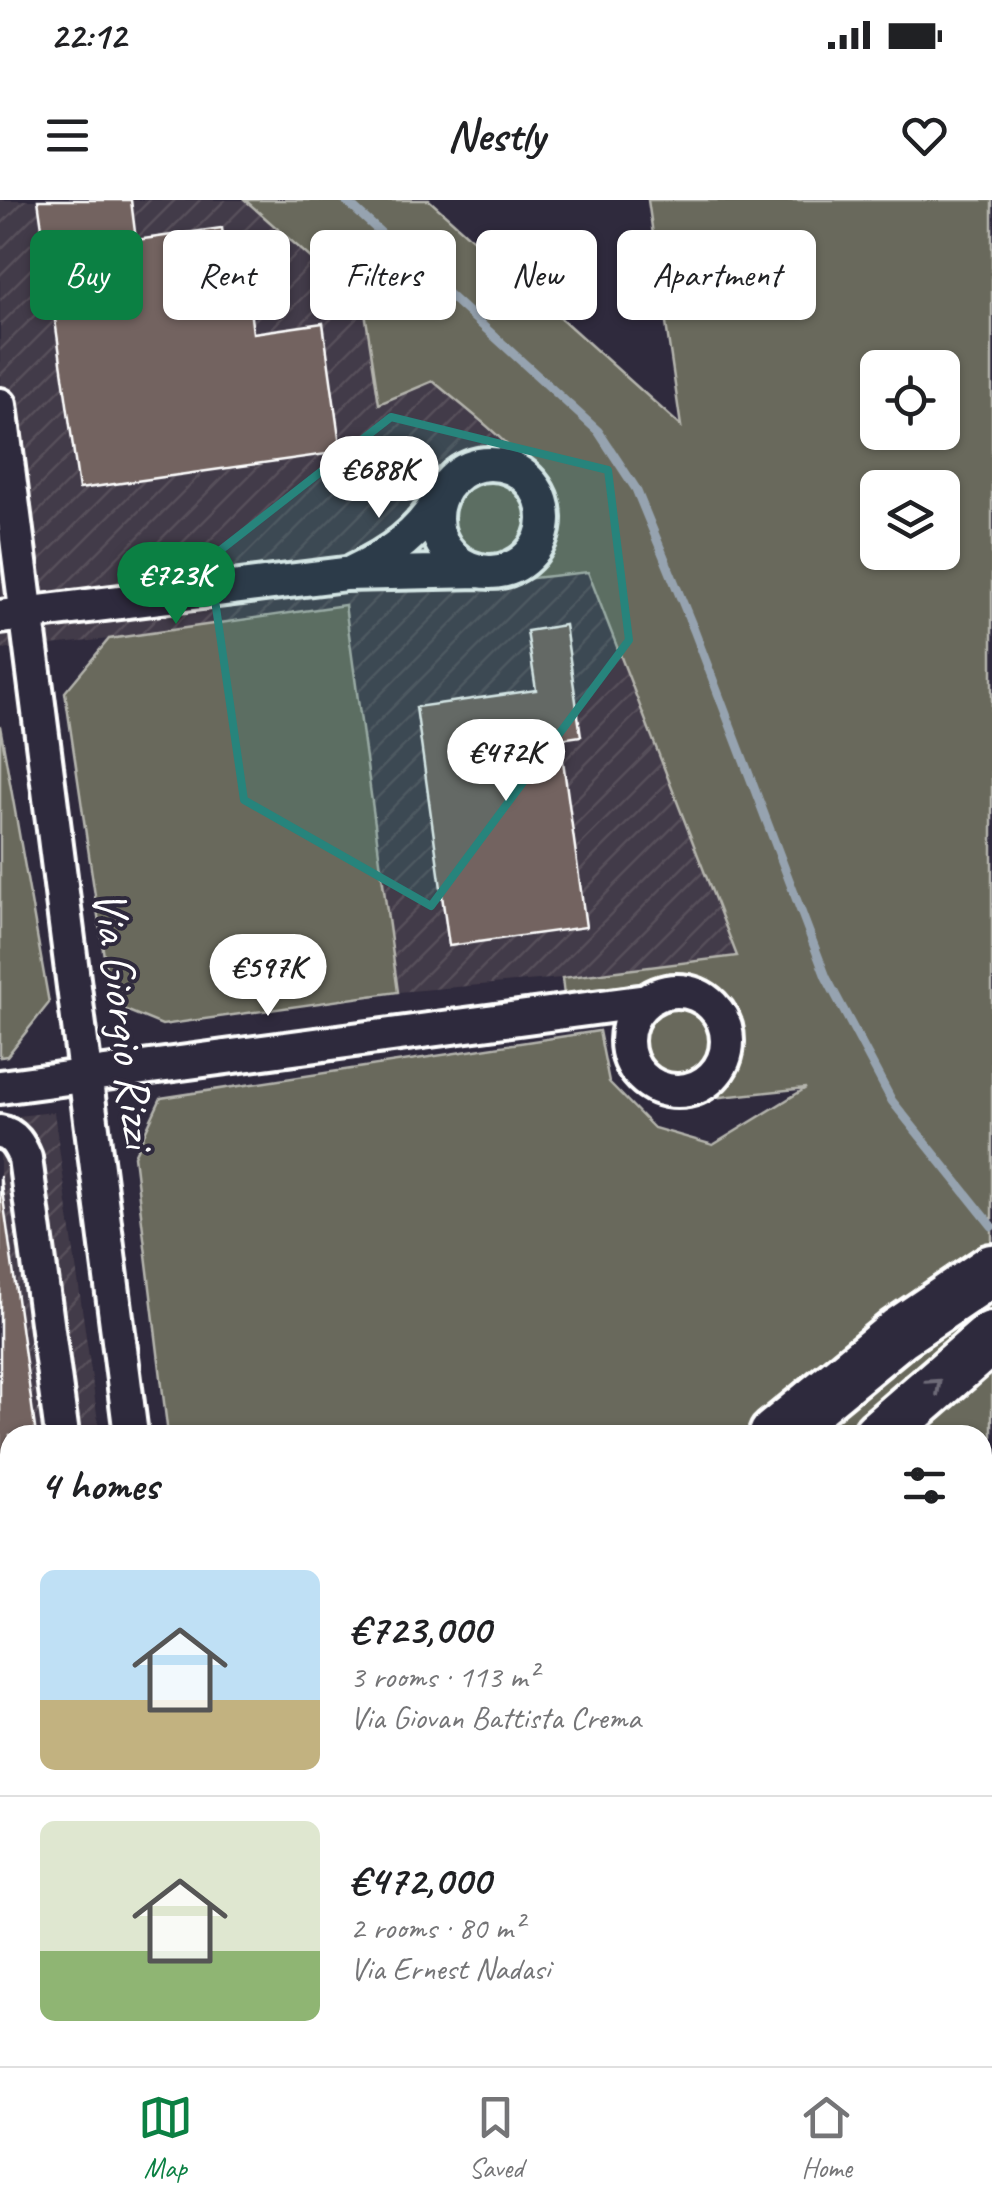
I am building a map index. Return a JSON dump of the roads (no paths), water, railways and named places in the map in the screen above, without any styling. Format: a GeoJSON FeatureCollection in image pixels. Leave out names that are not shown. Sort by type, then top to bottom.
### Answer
{"type":"FeatureCollection","features":[{"type":"Feature","properties":{"kind":"highway"},"geometry":{"type":"LineString","coordinates":[[787,1425],[899,1333],[992,1270]]}},
{"type":"Feature","properties":{"kind":"highway"},"geometry":{"type":"LineString","coordinates":[[822,1425],[992,1284]]}},
{"type":"Feature","properties":{"kind":"highway"},"geometry":{"type":"LineString","coordinates":[[891,1425],[992,1337]]}},
{"type":"Feature","properties":{"kind":"street","name":"Via Giorgio Rizzi"},"geometry":{"type":"LineString","coordinates":[[0,405],[14,616],[86,1076],[130,1425]]}},
{"type":"Feature","properties":{"kind":"street"},"geometry":{"type":"LineString","coordinates":[[14,616],[345,574],[500,572],[532,554],[541,537],[542,500],[521,474],[490,464],[460,473],[426,522],[407,540],[382,558],[345,574]]}},
{"type":"Feature","properties":{"kind":"street"},"geometry":{"type":"LineString","coordinates":[[440,498],[436,517],[439,536],[448,552],[463,565],[482,572]]}},
{"type":"Feature","properties":{"kind":"street"},"geometry":{"type":"LineString","coordinates":[[0,1087],[647,1001],[678,991],[708,1002],[726,1028],[724,1060],[704,1084],[672,1092],[656,1087],[633,1065],[628,1050],[630,1023],[647,1001]]}},
{"type":"Feature","properties":{"kind":"street"},"geometry":{"type":"LineString","coordinates":[[543,1014],[578,1015],[600,1022],[628,1050]]}},
{"type":"Feature","properties":{"kind":"street"},"geometry":{"type":"LineString","coordinates":[[0,1132],[19,1144],[25,1158],[61,1425]]}},
{"type":"Feature","properties":{"kind":"waterway"},"geometry":{"type":"LineString","coordinates":[[345,200],[598,431],[636,489],[826,977],[892,1101],[992,1226]]}}]}
